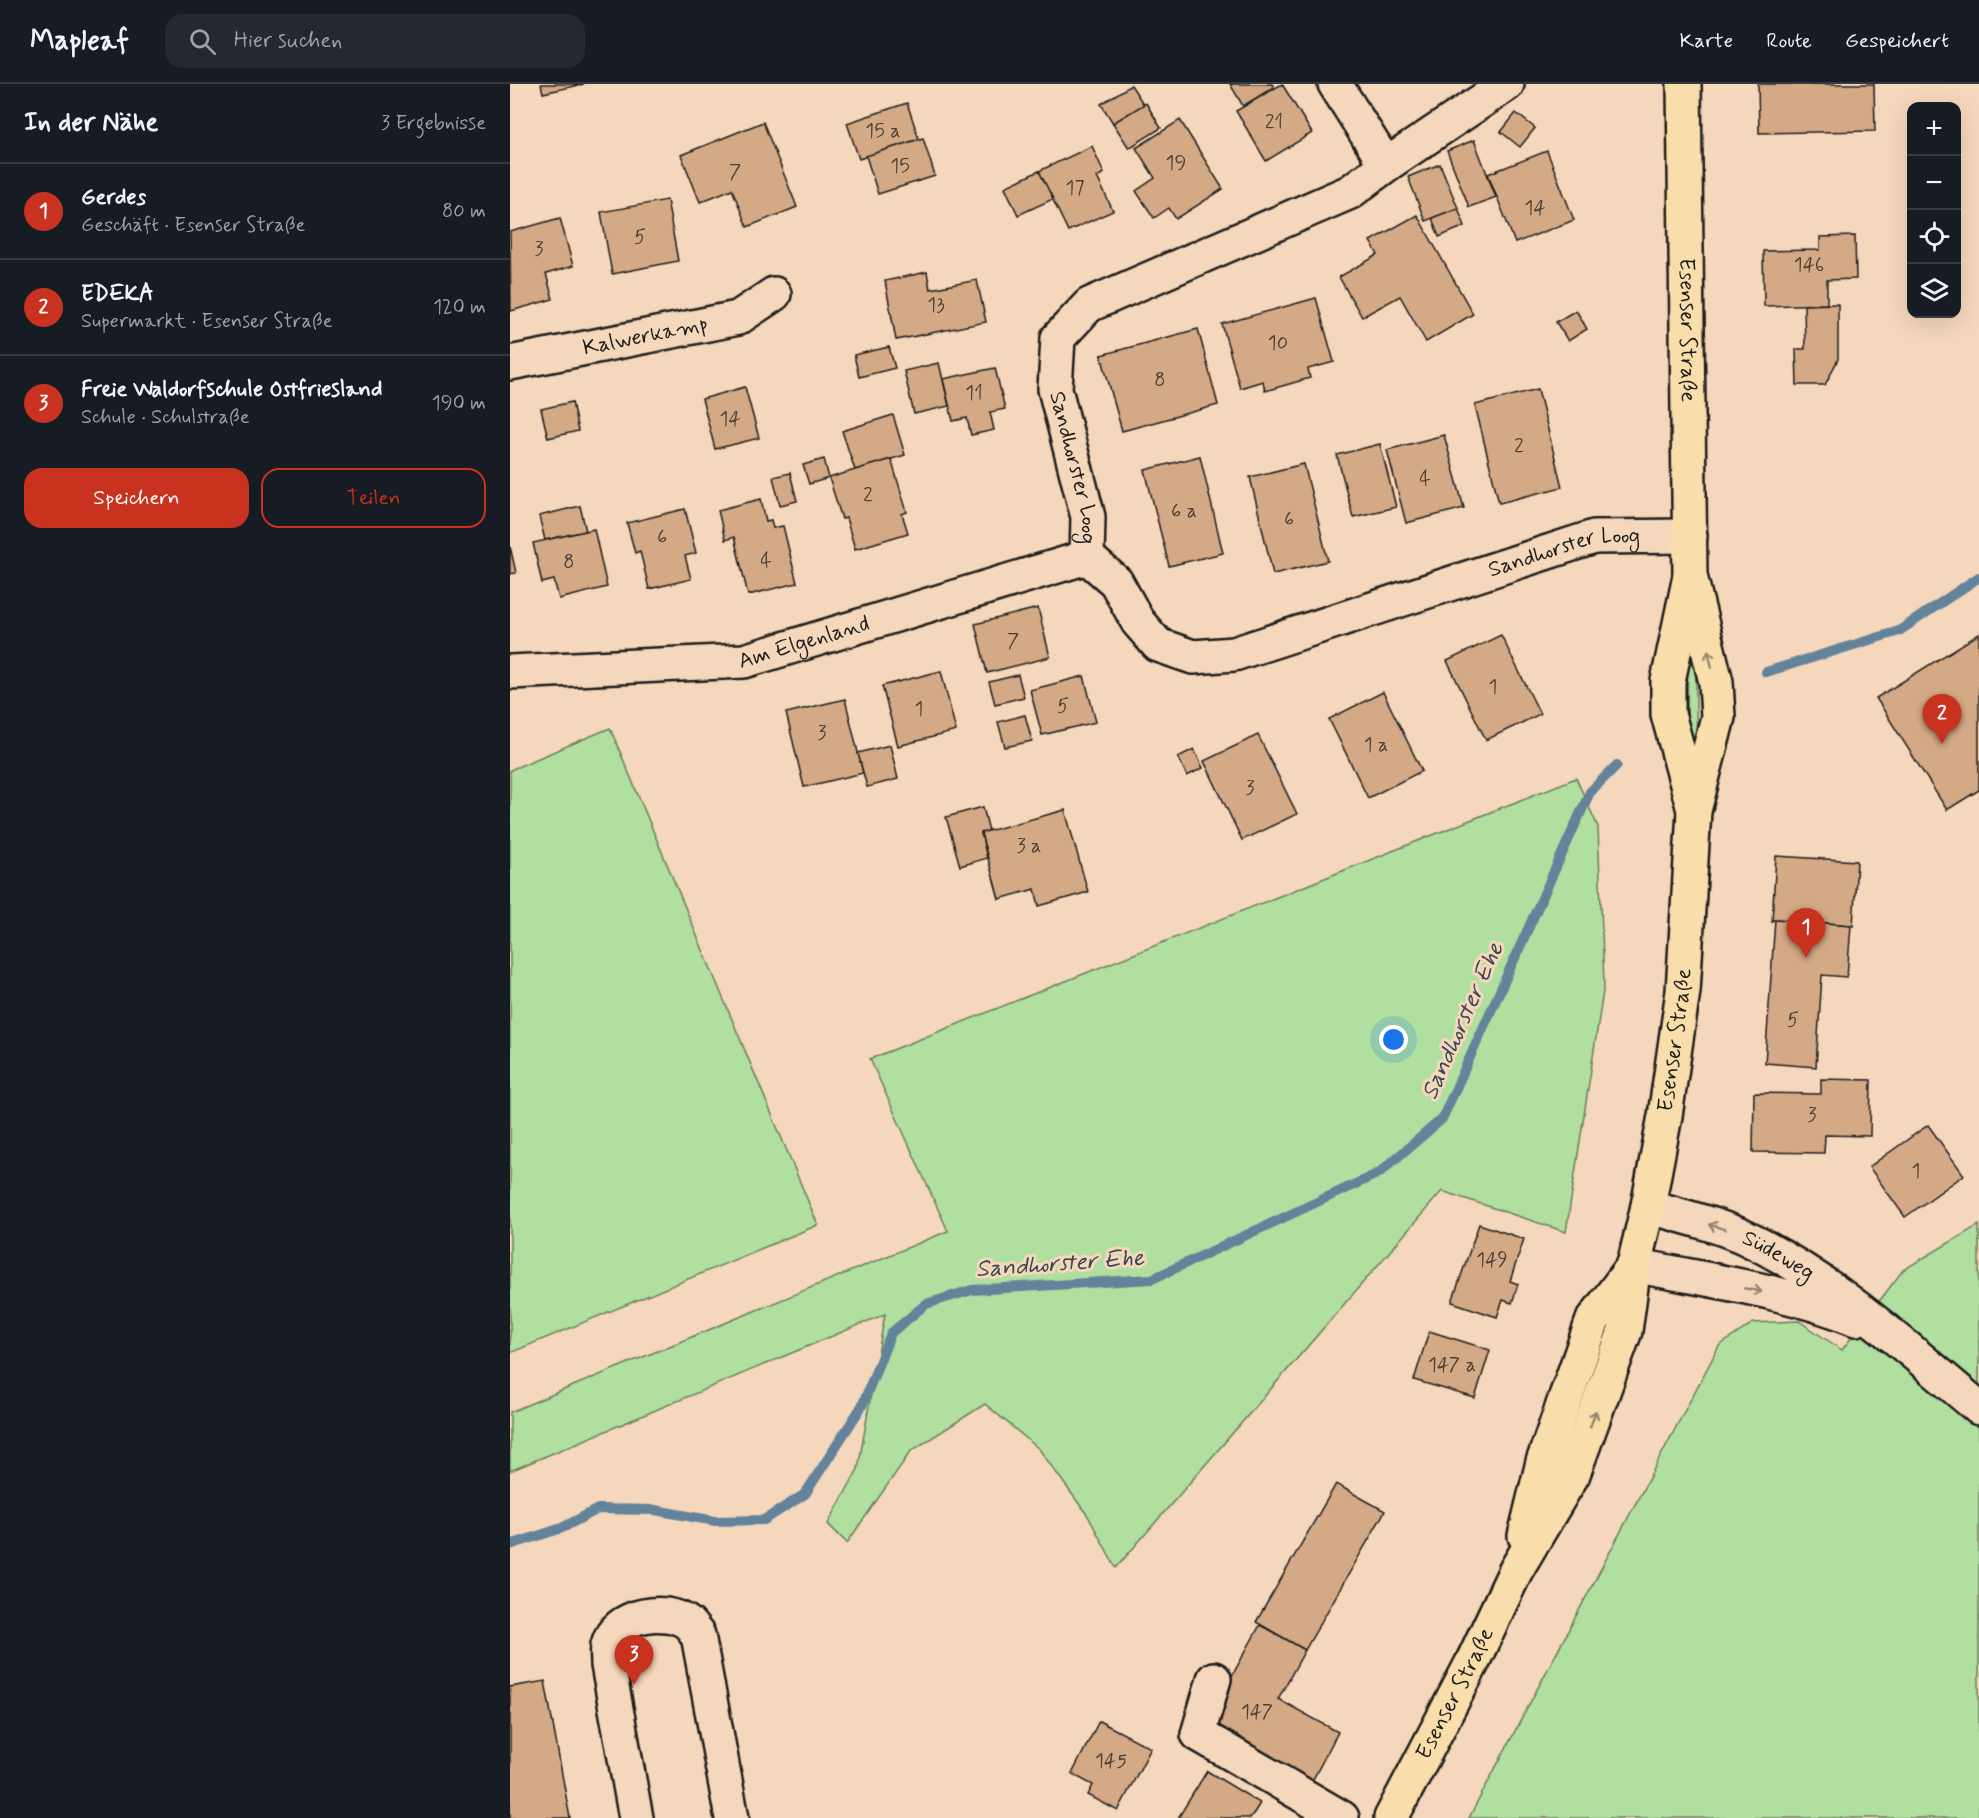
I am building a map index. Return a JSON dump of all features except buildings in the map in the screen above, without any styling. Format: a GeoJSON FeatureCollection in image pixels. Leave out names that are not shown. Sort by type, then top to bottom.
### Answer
{"type":"FeatureCollection","features":[{"type":"Feature","properties":{"kind":"main road","name":"Esenser Straße"},"geometry":{"type":"LineString","coordinates":[[1684,84],[1690,576],[1668,681],[1668,714],[1694,812]]}},
{"type":"Feature","properties":{"kind":"main road","name":"Esenser Straße"},"geometry":{"type":"LineString","coordinates":[[1391,1818],[1471,1665],[1516,1570],[1573,1474],[1625,1332],[1634,1265],[1665,1116],[1683,991],[1694,812],[1718,717],[1716,682],[1690,576]]}},
{"type":"Feature","properties":{"kind":"street"},"geometry":{"type":"LineString","coordinates":[[1335,84],[1386,165]]}},
{"type":"Feature","properties":{"kind":"street","name":"Sandhorster Loog"},"geometry":{"type":"LineString","coordinates":[[1494,88],[1350,192],[1089,305],[1058,338],[1055,389],[1088,517],[1087,557],[1116,582],[1138,622],[1158,645],[1192,657],[1234,654],[1594,537],[1690,536]]}},
{"type":"Feature","properties":{"kind":"street","name":"Kalwerkamp"},"geometry":{"type":"LineString","coordinates":[[510,363],[738,318],[774,294]]}},
{"type":"Feature","properties":{"kind":"street","name":"Am Elgenland"},"geometry":{"type":"LineString","coordinates":[[510,672],[744,661],[1087,557]]}},
{"type":"Feature","properties":{"kind":"street","name":"Südeweg"},"geometry":{"type":"LineString","coordinates":[[1648,1206],[1742,1236],[1785,1258],[1822,1282],[1891,1334],[1979,1408]]}},
{"type":"Feature","properties":{"kind":"street","name":"Südeweg"},"geometry":{"type":"LineString","coordinates":[[1634,1265],[1768,1293],[1838,1311],[1891,1334]]}},
{"type":"Feature","properties":{"kind":"street"},"geometry":{"type":"LineString","coordinates":[[636,1818],[608,1665],[608,1644],[618,1629],[629,1621],[649,1615],[673,1616],[689,1624],[698,1635],[732,1818]]}},
{"type":"Feature","properties":{"kind":"street"},"geometry":{"type":"LineString","coordinates":[[1214,1679],[1198,1734],[1342,1818]]}},
{"type":"Feature","properties":{"kind":"green space"},"geometry":{"type":"Polygon","coordinates":[[[1688,623],[1695,626],[1697,773],[1687,745],[1688,623]]]}},
{"type":"Feature","properties":{"kind":"green space"},"geometry":{"type":"Polygon","coordinates":[[[610,728],[818,1225],[510,1353],[510,770],[610,728]]]}},
{"type":"Feature","properties":{"kind":"green space"},"geometry":{"type":"Polygon","coordinates":[[[1576,778],[1598,827],[1604,985],[1566,1232],[1442,1191],[1116,1568],[1088,1516],[1039,1449],[985,1404],[911,1451],[847,1543],[828,1524],[858,1469],[885,1314],[510,1471],[510,1412],[948,1231],[870,1059],[1576,778]]]}},
{"type":"Feature","properties":{"kind":"green space"},"geometry":{"type":"Polygon","coordinates":[[[1979,1225],[1979,1818],[1469,1818],[1719,1346],[1753,1323],[1799,1321],[1842,1350],[1903,1270],[1979,1225]]]}},
{"type":"Feature","properties":{"kind":"waterway","name":"Sandhorster Ehe"},"geometry":{"type":"LineString","coordinates":[[1766,672],[1899,631],[1979,577]]}},
{"type":"Feature","properties":{"kind":"waterway","name":"Sandhorster Ehe"},"geometry":{"type":"LineString","coordinates":[[510,1545],[562,1528],[598,1509],[655,1510],[715,1521],[764,1520],[805,1494],[862,1406],[891,1333],[926,1304],[972,1290],[1152,1279],[1379,1173],[1442,1119],[1590,792],[1617,765]]}},
{"type":"Feature","properties":{"kind":"place","name":"EDEKA"},"geometry":{"type":"Point","coordinates":[1942,744]}},
{"type":"Feature","properties":{"kind":"place","name":"Gerdes"},"geometry":{"type":"Point","coordinates":[1806,958]}},
{"type":"Feature","properties":{"kind":"place","name":"Freie Waldorfschule Ostfriesland"},"geometry":{"type":"Point","coordinates":[634,1685]}}]}
